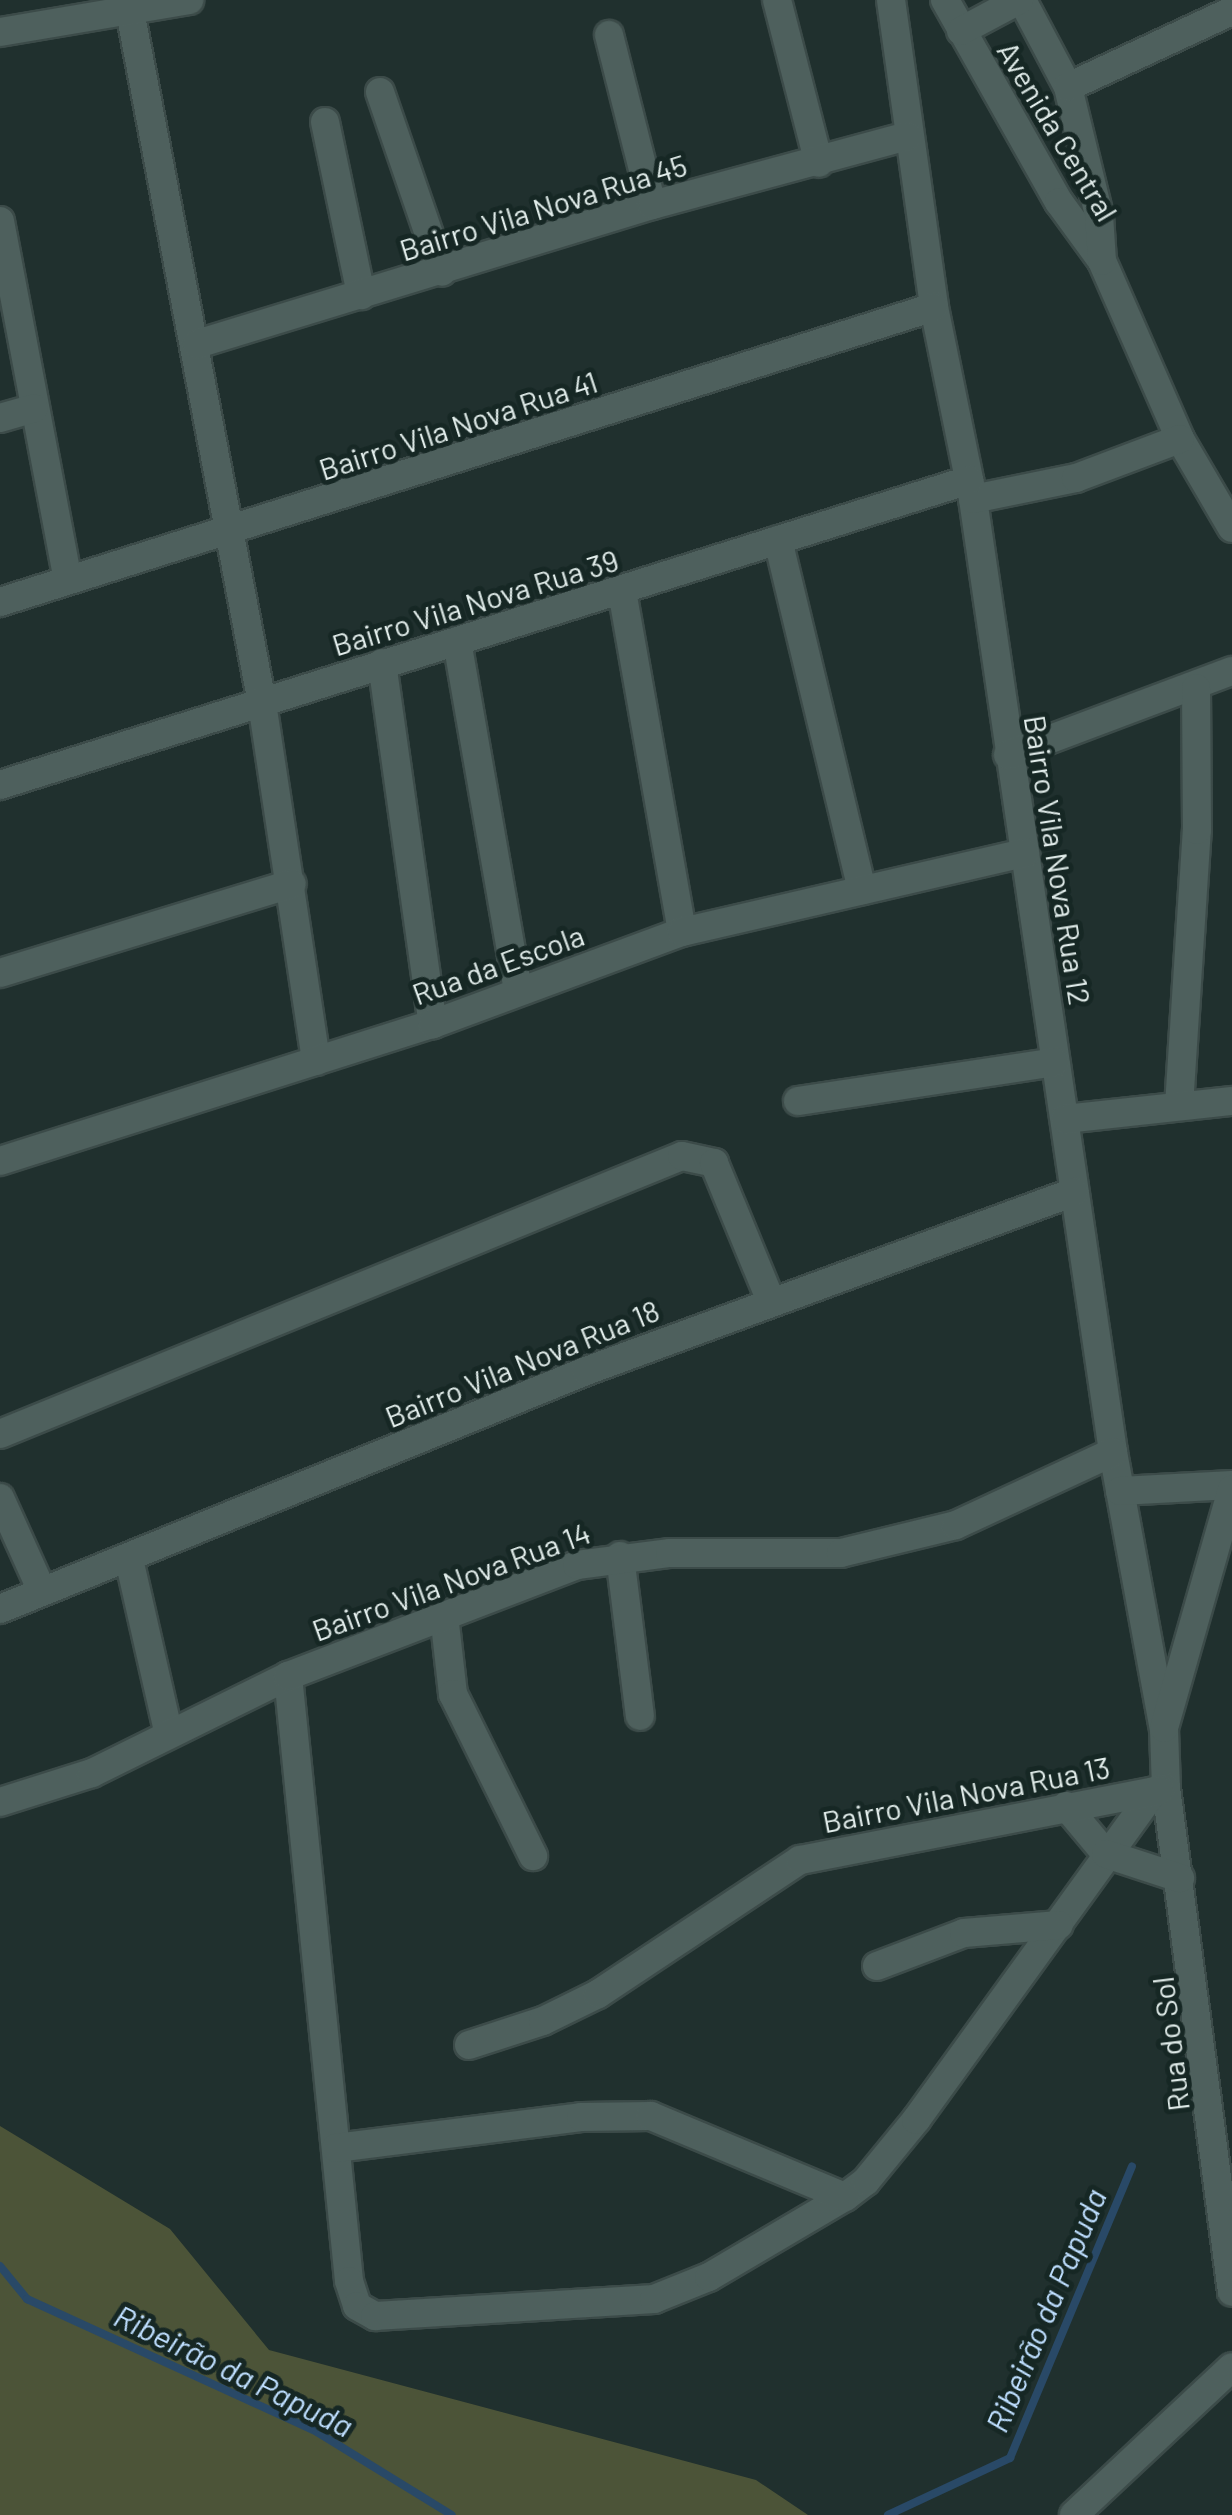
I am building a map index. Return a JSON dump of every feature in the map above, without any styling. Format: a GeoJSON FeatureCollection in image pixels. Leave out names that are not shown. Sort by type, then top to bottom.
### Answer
{"type":"FeatureCollection","features":[{"type":"Feature","properties":{"kind":"street"},"geometry":{"type":"LineString","coordinates":[[0,32],[189,0]]}},
{"type":"Feature","properties":{"kind":"street"},"geometry":{"type":"LineString","coordinates":[[777,0],[818,164]]}},
{"type":"Feature","properties":{"kind":"street","name":"Bairro Vila Nova Rua 12"},"geometry":{"type":"LineString","coordinates":[[891,0],[934,306],[971,490],[1113,1452],[1164,1729]]}},
{"type":"Feature","properties":{"kind":"street","name":"Avenida Central"},"geometry":{"type":"LineString","coordinates":[[945,0],[1059,202],[1102,261]]}},
{"type":"Feature","properties":{"kind":"street"},"geometry":{"type":"LineString","coordinates":[[961,31],[1021,0]]}},
{"type":"Feature","properties":{"kind":"street","name":"Avenida Central"},"geometry":{"type":"LineString","coordinates":[[1021,0],[1068,87],[1094,188],[1102,261]]}},
{"type":"Feature","properties":{"kind":"street"},"geometry":{"type":"LineString","coordinates":[[130,10],[197,344],[262,703],[316,1061]]}},
{"type":"Feature","properties":{"kind":"street"},"geometry":{"type":"LineString","coordinates":[[1068,87],[1232,12]]}},
{"type":"Feature","properties":{"kind":"street"},"geometry":{"type":"LineString","coordinates":[[609,35],[652,205]]}},
{"type":"Feature","properties":{"kind":"street"},"geometry":{"type":"LineString","coordinates":[[380,92],[442,272]]}},
{"type":"Feature","properties":{"kind":"street"},"geometry":{"type":"LineString","coordinates":[[325,122],[361,295]]}},
{"type":"Feature","properties":{"kind":"street","name":"Bairro Vila Nova Rua 45"},"geometry":{"type":"LineString","coordinates":[[197,344],[652,205],[818,164],[908,136]]}},
{"type":"Feature","properties":{"kind":"street"},"geometry":{"type":"LineString","coordinates":[[1,229],[68,580]]}},
{"type":"Feature","properties":{"kind":"street"},"geometry":{"type":"LineString","coordinates":[[1102,261],[1180,439],[1232,528]]}},
{"type":"Feature","properties":{"kind":"street","name":"Bairro Vila Nova Rua 41"},"geometry":{"type":"LineString","coordinates":[[0,602],[934,306]]}},
{"type":"Feature","properties":{"kind":"street"},"geometry":{"type":"LineString","coordinates":[[0,418],[34,408]]}},
{"type":"Feature","properties":{"kind":"street","name":"Bairro Vila Nova Rua 39"},"geometry":{"type":"LineString","coordinates":[[0,785],[778,540],[971,490],[1076,478],[1180,439]]}},
{"type":"Feature","properties":{"kind":"street"},"geometry":{"type":"LineString","coordinates":[[778,540],[862,890]]}},
{"type":"Feature","properties":{"kind":"street"},"geometry":{"type":"LineString","coordinates":[[622,591],[682,932]]}},
{"type":"Feature","properties":{"kind":"street"},"geometry":{"type":"LineString","coordinates":[[457,641],[518,990]]}},
{"type":"Feature","properties":{"kind":"street"},"geometry":{"type":"LineString","coordinates":[[382,663],[434,1024]]}},
{"type":"Feature","properties":{"kind":"street"},"geometry":{"type":"LineString","coordinates":[[1008,755],[1196,688],[1232,671]]}},
{"type":"Feature","properties":{"kind":"street"},"geometry":{"type":"LineString","coordinates":[[1180,1106],[1198,830],[1196,688]]}},
{"type":"Feature","properties":{"kind":"street","name":"Rua da Escola"},"geometry":{"type":"LineString","coordinates":[[0,1161],[434,1024],[682,932],[1025,853]]}},
{"type":"Feature","properties":{"kind":"street"},"geometry":{"type":"LineString","coordinates":[[0,974],[292,884]]}},
{"type":"Feature","properties":{"kind":"street"},"geometry":{"type":"LineString","coordinates":[[798,1101],[1055,1062]]}},
{"type":"Feature","properties":{"kind":"street"},"geometry":{"type":"LineString","coordinates":[[1065,1119],[1232,1102]]}},
{"type":"Feature","properties":{"kind":"street"},"geometry":{"type":"LineString","coordinates":[[0,1434],[662,1162],[702,1156],[720,1174],[771,1300]]}},
{"type":"Feature","properties":{"kind":"street","name":"Bairro Vila Nova Rua 18"},"geometry":{"type":"LineString","coordinates":[[0,1609],[771,1300],[1074,1192]]}},
{"type":"Feature","properties":{"kind":"street","name":"Bairro Vila Nova Rua 14"},"geometry":{"type":"LineString","coordinates":[[0,1802],[92,1773],[168,1730],[288,1676],[444,1615],[620,1556],[796,1557],[860,1550],[956,1526],[1113,1452]]}},
{"type":"Feature","properties":{"kind":"street"},"geometry":{"type":"LineString","coordinates":[[1120,1491],[1232,1487],[1181,1686],[1164,1729]]}},
{"type":"Feature","properties":{"kind":"street"},"geometry":{"type":"LineString","coordinates":[[0,1498],[42,1590]]}},
{"type":"Feature","properties":{"kind":"street"},"geometry":{"type":"LineString","coordinates":[[620,1556],[640,1716]]}},
{"type":"Feature","properties":{"kind":"street"},"geometry":{"type":"LineString","coordinates":[[129,1558],[168,1730]]}},
{"type":"Feature","properties":{"kind":"street"},"geometry":{"type":"LineString","coordinates":[[444,1615],[453,1694],[533,1856]]}},
{"type":"Feature","properties":{"kind":"street"},"geometry":{"type":"LineString","coordinates":[[288,1676],[351,2290],[362,2311],[384,2316],[654,2299],[709,2277],[844,2197],[886,2159],[1106,1854],[1160,1790]]}},
{"type":"Feature","properties":{"kind":"street","name":"Rua do Sol"},"geometry":{"type":"LineString","coordinates":[[1164,1729],[1160,1790],[1180,1878],[1232,2292]]}},
{"type":"Feature","properties":{"kind":"street","name":"Bairro Vila Nova Rua 13"},"geometry":{"type":"LineString","coordinates":[[469,2044],[543,2021],[598,1994],[800,1860],[1160,1790]]}},
{"type":"Feature","properties":{"kind":"street"},"geometry":{"type":"LineString","coordinates":[[1066,1806],[1106,1854],[1180,1878]]}},
{"type":"Feature","properties":{"kind":"street"},"geometry":{"type":"LineString","coordinates":[[877,1966],[964,1933],[1058,1925]]}},
{"type":"Feature","properties":{"kind":"street"},"geometry":{"type":"LineString","coordinates":[[336,2148],[581,2117],[651,2116],[844,2197]]}},
{"type":"Feature","properties":{"kind":"street"},"geometry":{"type":"LineString","coordinates":[[1074,2515],[1232,2367]]}},
{"type":"Feature","properties":{"kind":"green space"},"geometry":{"type":"Polygon","coordinates":[[[0,2126],[170,2229],[269,2350],[756,2480],[808,2515],[0,2515],[0,2126]]]}},
{"type":"Feature","properties":{"kind":"waterway","name":"Ribeirão da Papuda"},"geometry":{"type":"LineString","coordinates":[[888,2515],[1010,2458],[1132,2167]]}},
{"type":"Feature","properties":{"kind":"waterway","name":"Ribeirão da Papuda"},"geometry":{"type":"LineString","coordinates":[[0,2266],[27,2299],[317,2432],[452,2515]]}}]}
